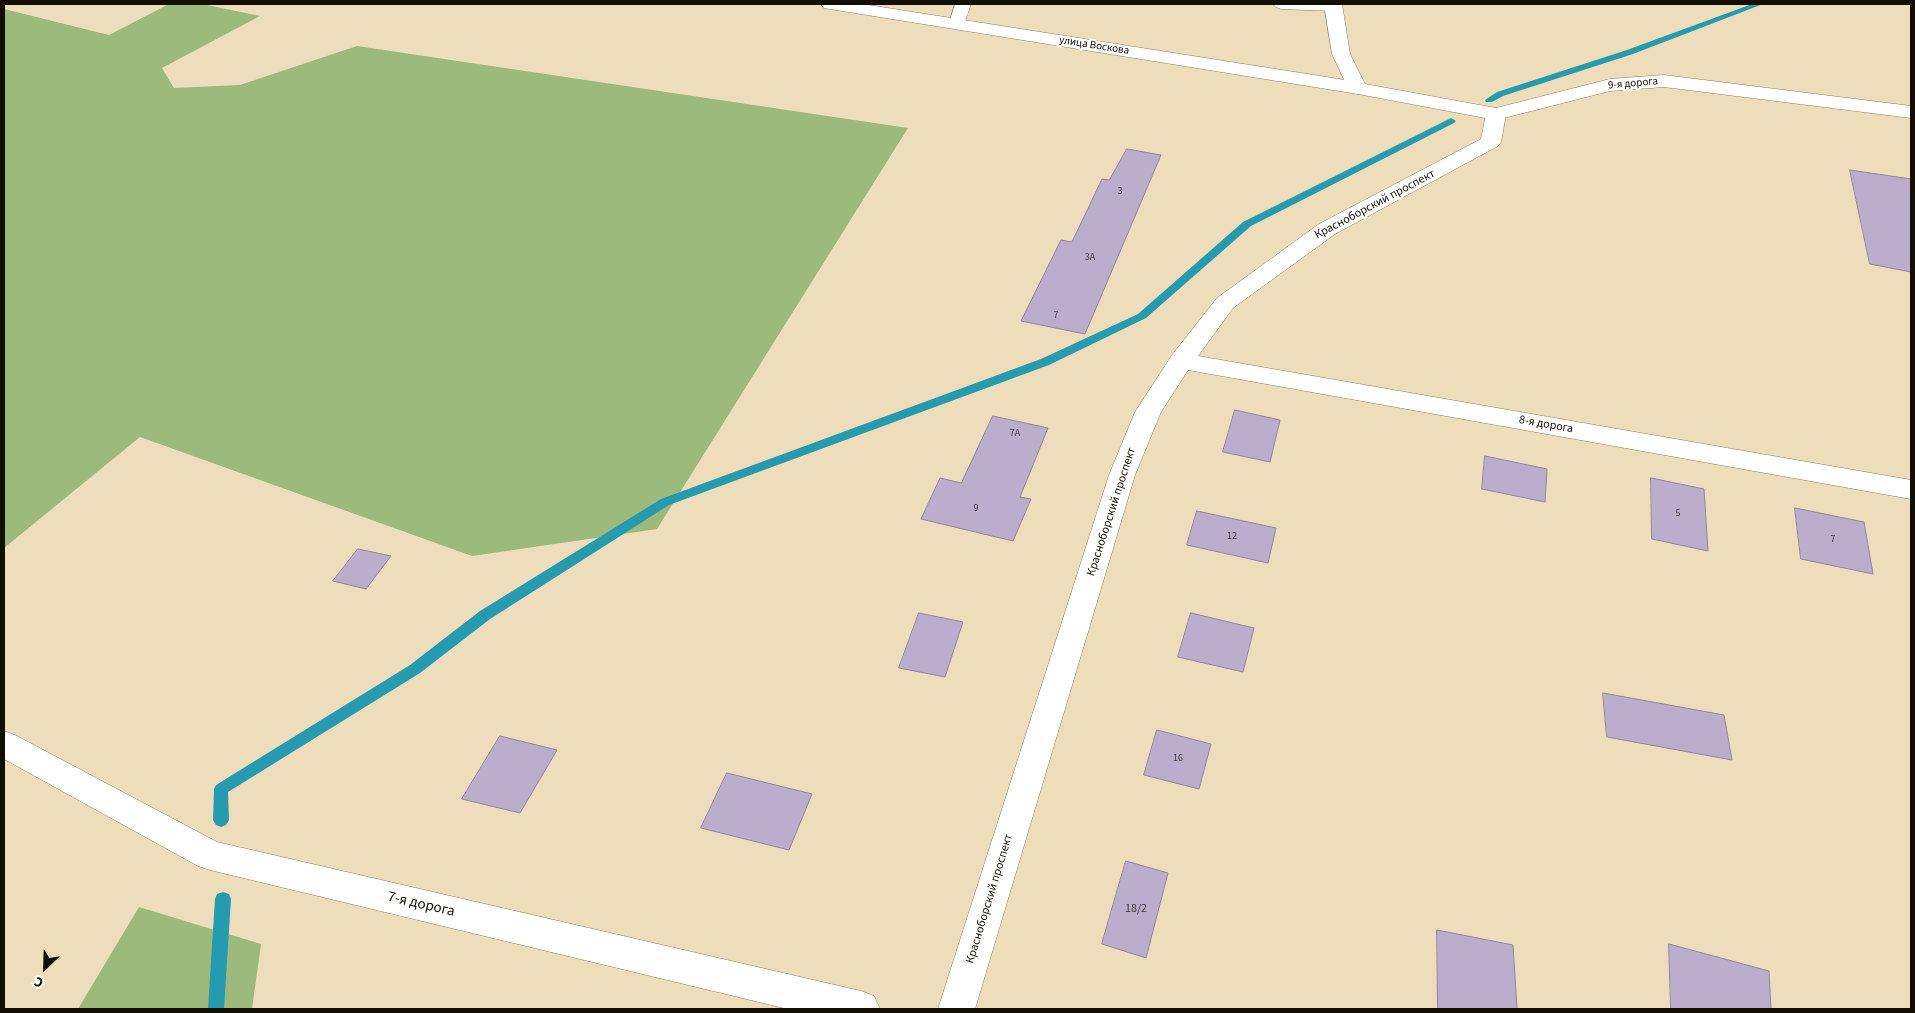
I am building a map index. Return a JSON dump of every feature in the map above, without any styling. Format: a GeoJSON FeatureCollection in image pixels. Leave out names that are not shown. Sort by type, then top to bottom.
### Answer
{"type":"FeatureCollection","features":[{"type":"Feature","properties":{"kind":"street","name":"улица Воскова"},"geometry":{"type":"LineString","coordinates":[[830,4],[1358,88]]}},
{"type":"Feature","properties":{"kind":"street"},"geometry":{"type":"LineString","coordinates":[[1333,5],[1344,63],[1358,88]]}},
{"type":"Feature","properties":{"kind":"street","name":"9-я дорога"},"geometry":{"type":"LineString","coordinates":[[1358,88],[1496,114],[1610,85],[1664,81],[1911,112]]}},
{"type":"Feature","properties":{"kind":"street","name":"Красноборский проспект"},"geometry":{"type":"LineString","coordinates":[[956,1009],[1122,475],[1148,412],[1181,361],[1225,303],[1326,229],[1492,142],[1496,114]]}},
{"type":"Feature","properties":{"kind":"street","name":"8-я дорога"},"geometry":{"type":"LineString","coordinates":[[1181,361],[1911,490]]}},
{"type":"Feature","properties":{"kind":"street","name":"7-я дорога"},"geometry":{"type":"LineString","coordinates":[[4,744],[210,856],[861,1009]]}},
{"type":"Feature","properties":{"kind":"lane"},"geometry":{"type":"LineString","coordinates":[[957,24],[963,4]]}},
{"type":"Feature","properties":{"kind":"lane"},"geometry":{"type":"LineString","coordinates":[[1281,4],[1333,5]]}},
{"type":"Feature","properties":{"kind":"green space"},"geometry":{"type":"Polygon","coordinates":[[[169,4],[202,4],[260,16],[162,68],[174,88],[240,85],[357,46],[908,128],[657,529],[472,556],[140,437],[4,548],[4,9],[109,35],[169,4]]]}},
{"type":"Feature","properties":{"kind":"green space"},"geometry":{"type":"Polygon","coordinates":[[[139,907],[261,944],[252,1009],[78,1009],[139,907]]]}},
{"type":"Feature","properties":{"kind":"building"},"geometry":{"type":"Polygon","coordinates":[[[1127,149],[1161,155],[1085,334],[1021,321],[1061,240],[1072,242],[1102,179],[1109,180],[1127,149]]]}},
{"type":"Feature","properties":{"kind":"building"},"geometry":{"type":"Polygon","coordinates":[[[1850,170],[1911,179],[1911,272],[1870,264],[1850,170]]]}},
{"type":"Feature","properties":{"kind":"building"},"geometry":{"type":"Polygon","coordinates":[[[1235,410],[1280,420],[1270,462],[1223,452],[1235,410]]]}},
{"type":"Feature","properties":{"kind":"building"},"geometry":{"type":"Polygon","coordinates":[[[993,416],[1048,428],[1020,497],[1031,499],[1013,541],[921,519],[940,478],[961,483],[993,416]]]}},
{"type":"Feature","properties":{"kind":"building"},"geometry":{"type":"Polygon","coordinates":[[[1485,456],[1547,469],[1545,502],[1482,489],[1485,456]]]}},
{"type":"Feature","properties":{"kind":"building"},"geometry":{"type":"Polygon","coordinates":[[[1651,478],[1704,489],[1708,551],[1652,539],[1651,478]]]}},
{"type":"Feature","properties":{"kind":"building"},"geometry":{"type":"Polygon","coordinates":[[[1795,508],[1864,522],[1873,574],[1801,559],[1795,508]]]}},
{"type":"Feature","properties":{"kind":"building"},"geometry":{"type":"Polygon","coordinates":[[[1197,511],[1276,528],[1268,563],[1187,545],[1197,511]]]}},
{"type":"Feature","properties":{"kind":"building"},"geometry":{"type":"Polygon","coordinates":[[[358,549],[391,556],[366,589],[333,581],[358,549]]]}},
{"type":"Feature","properties":{"kind":"building"},"geometry":{"type":"Polygon","coordinates":[[[919,613],[963,622],[945,677],[899,668],[919,613]]]}},
{"type":"Feature","properties":{"kind":"building"},"geometry":{"type":"Polygon","coordinates":[[[1191,613],[1254,628],[1243,672],[1178,657],[1191,613]]]}},
{"type":"Feature","properties":{"kind":"building"},"geometry":{"type":"Polygon","coordinates":[[[1603,693],[1724,715],[1732,760],[1607,737],[1603,693]]]}},
{"type":"Feature","properties":{"kind":"building"},"geometry":{"type":"Polygon","coordinates":[[[1157,730],[1211,744],[1199,789],[1144,775],[1157,730]]]}},
{"type":"Feature","properties":{"kind":"building"},"geometry":{"type":"Polygon","coordinates":[[[500,736],[557,750],[520,813],[462,799],[500,736]]]}},
{"type":"Feature","properties":{"kind":"building"},"geometry":{"type":"Polygon","coordinates":[[[727,773],[812,794],[789,850],[701,828],[727,773]]]}},
{"type":"Feature","properties":{"kind":"building"},"geometry":{"type":"Polygon","coordinates":[[[1126,861],[1168,873],[1146,958],[1102,944],[1126,861]]]}},
{"type":"Feature","properties":{"kind":"building"},"geometry":{"type":"Polygon","coordinates":[[[1437,930],[1513,945],[1517,1009],[1438,1009],[1437,930]]]}},
{"type":"Feature","properties":{"kind":"building"},"geometry":{"type":"Polygon","coordinates":[[[1669,944],[1769,971],[1771,1009],[1671,1009],[1669,944]]]}},
{"type":"Feature","properties":{"kind":"waterway"},"geometry":{"type":"LineString","coordinates":[[1489,100],[1500,94],[1630,52],[1759,4]]}},
{"type":"Feature","properties":{"kind":"waterway"},"geometry":{"type":"LineString","coordinates":[[221,820],[221,789],[415,669],[485,615],[665,502],[1045,362],[1142,316],[1247,224],[1451,121]]}},
{"type":"Feature","properties":{"kind":"waterway"},"geometry":{"type":"LineString","coordinates":[[216,1009],[223,899]]}}]}
